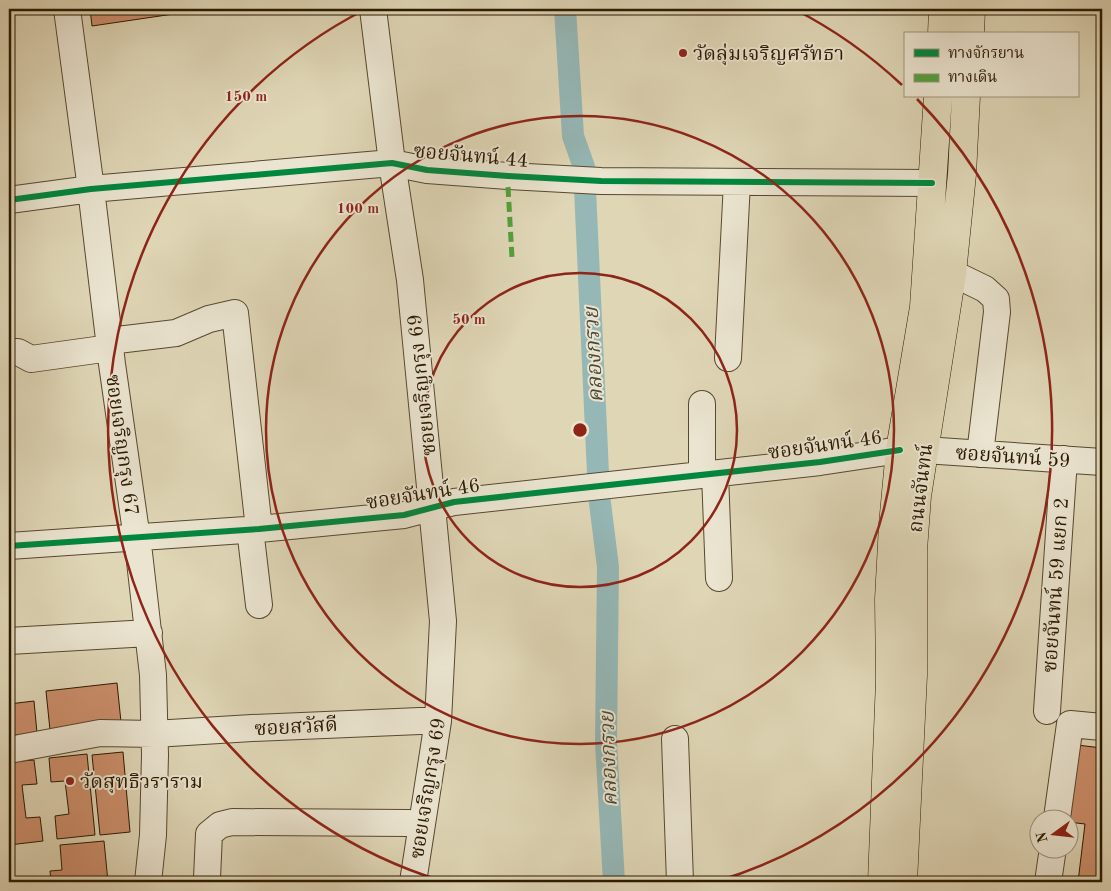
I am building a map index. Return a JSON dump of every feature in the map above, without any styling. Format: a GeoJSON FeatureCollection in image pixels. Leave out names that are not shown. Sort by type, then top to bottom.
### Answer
{"type":"FeatureCollection","features":[{"type":"Feature","properties":{"kind":"main road"},"geometry":{"type":"LineString","coordinates":[[942,32],[943,9]]}},
{"type":"Feature","properties":{"kind":"main road"},"geometry":{"type":"LineString","coordinates":[[970,32],[971,9]]}},
{"type":"Feature","properties":{"kind":"main road","name":"ถนนจันทน์"},"geometry":{"type":"LineString","coordinates":[[903,882],[913,676],[913,550],[916,496],[912,450],[938,98]]}},
{"type":"Feature","properties":{"kind":"main road","name":"ถนนจันทน์"},"geometry":{"type":"LineString","coordinates":[[882,882],[890,680],[889,599],[893,525],[952,273],[962,174],[966,98]]}},
{"type":"Feature","properties":{"kind":"street","name":"ซอยเจริญกรุง 67"},"geometry":{"type":"LineString","coordinates":[[66,9],[153,675],[153,835],[148,882]]}},
{"type":"Feature","properties":{"kind":"street","name":"ซอยเจริญกรุง 69"},"geometry":{"type":"LineString","coordinates":[[373,9],[392,163],[410,280],[434,509],[443,621],[438,721],[413,882]]}},
{"type":"Feature","properties":{"kind":"street","name":"ซอยจันทน์ 44"},"geometry":{"type":"LineString","coordinates":[[9,200],[91,189],[392,163],[427,170],[601,181],[932,183]]}},
{"type":"Feature","properties":{"kind":"street"},"geometry":{"type":"LineString","coordinates":[[728,358],[737,182]]}},
{"type":"Feature","properties":{"kind":"street"},"geometry":{"type":"LineString","coordinates":[[952,273],[985,289],[996,299],[997,312],[980,454]]}},
{"type":"Feature","properties":{"kind":"street"},"geometry":{"type":"LineString","coordinates":[[9,352],[18,352],[31,359],[176,333],[209,319],[235,314],[255,529],[259,605]]}},
{"type":"Feature","properties":{"kind":"street"},"geometry":{"type":"LineString","coordinates":[[702,404],[718,578]]}},
{"type":"Feature","properties":{"kind":"street","name":"ซอยจันทน์ 46"},"geometry":{"type":"LineString","coordinates":[[9,546],[255,529],[404,515],[434,509],[454,502],[709,475],[912,450]]}},
{"type":"Feature","properties":{"kind":"street","name":"ซอยจันทน์ 59"},"geometry":{"type":"LineString","coordinates":[[912,450],[1102,462]]}},
{"type":"Feature","properties":{"kind":"street","name":"ซอยจันทน์ 59 แยก 2"},"geometry":{"type":"LineString","coordinates":[[1047,711],[1064,459]]}},
{"type":"Feature","properties":{"kind":"street"},"geometry":{"type":"LineString","coordinates":[[9,642],[149,634]]}},
{"type":"Feature","properties":{"kind":"street","name":"ซอยสวัสดี"},"geometry":{"type":"LineString","coordinates":[[9,750],[100,733],[154,734],[262,727],[438,721]]}},
{"type":"Feature","properties":{"kind":"street"},"geometry":{"type":"LineString","coordinates":[[1058,808],[1070,724],[1102,727]]}},
{"type":"Feature","properties":{"kind":"street"},"geometry":{"type":"LineString","coordinates":[[675,739],[680,882]]}},
{"type":"Feature","properties":{"kind":"street"},"geometry":{"type":"LineString","coordinates":[[207,878],[208,834],[220,824],[232,822],[399,823],[421,827]]}},
{"type":"Feature","properties":{"kind":"street"},"geometry":{"type":"LineString","coordinates":[[1048,882],[1052,858]]}},
{"type":"Feature","properties":{"kind":"building"},"geometry":{"type":"Polygon","coordinates":[[[90,9],[187,9],[187,12],[92,26],[90,9]]]}},
{"type":"Feature","properties":{"kind":"building"},"geometry":{"type":"Polygon","coordinates":[[[117,683],[121,722],[50,730],[46,691],[117,683]]]}},
{"type":"Feature","properties":{"kind":"building"},"geometry":{"type":"Polygon","coordinates":[[[34,701],[37,733],[9,736],[9,704],[34,701]]]}},
{"type":"Feature","properties":{"kind":"building"},"geometry":{"type":"Polygon","coordinates":[[[1077,745],[1102,748],[1102,882],[1078,882],[1085,824],[1078,823],[1078,808],[1070,808],[1077,745]]]}},
{"type":"Feature","properties":{"kind":"building"},"geometry":{"type":"Polygon","coordinates":[[[123,752],[130,832],[100,835],[92,755],[123,752]]]}},
{"type":"Feature","properties":{"kind":"building"},"geometry":{"type":"Polygon","coordinates":[[[87,754],[95,835],[57,839],[55,816],[69,814],[65,781],[51,782],[49,758],[87,754]]]}},
{"type":"Feature","properties":{"kind":"building"},"geometry":{"type":"Polygon","coordinates":[[[34,760],[37,784],[22,785],[26,818],[40,817],[43,841],[9,845],[9,762],[34,760]]]}},
{"type":"Feature","properties":{"kind":"building"},"geometry":{"type":"Polygon","coordinates":[[[104,841],[108,882],[51,882],[50,871],[62,870],[60,845],[104,841]]]}},
{"type":"Feature","properties":{"kind":"waterway","name":"คลองกรวย"},"geometry":{"type":"LineString","coordinates":[[565,9],[573,136],[584,167],[599,495],[608,567],[606,743],[614,882]]}},
{"type":"Feature","properties":{"kind":"marked path"},"geometry":{"type":"LineString","coordinates":[[508,187],[512,258]]}},
{"type":"Feature","properties":{"kind":"cycle path"},"geometry":{"type":"LineString","coordinates":[[9,200],[91,189],[392,163],[427,170],[601,181],[932,183]]}},
{"type":"Feature","properties":{"kind":"cycle path"},"geometry":{"type":"LineString","coordinates":[[9,546],[259,529],[404,515],[454,502],[820,462],[900,450]]}},
{"type":"Feature","properties":{"kind":"place","name":"วัดลุ่มเจริญศรัทธา"},"geometry":{"type":"Point","coordinates":[683,53]}},
{"type":"Feature","properties":{"kind":"place","name":"วัดสุทธิวราราม"},"geometry":{"type":"Point","coordinates":[70,781]}}]}
